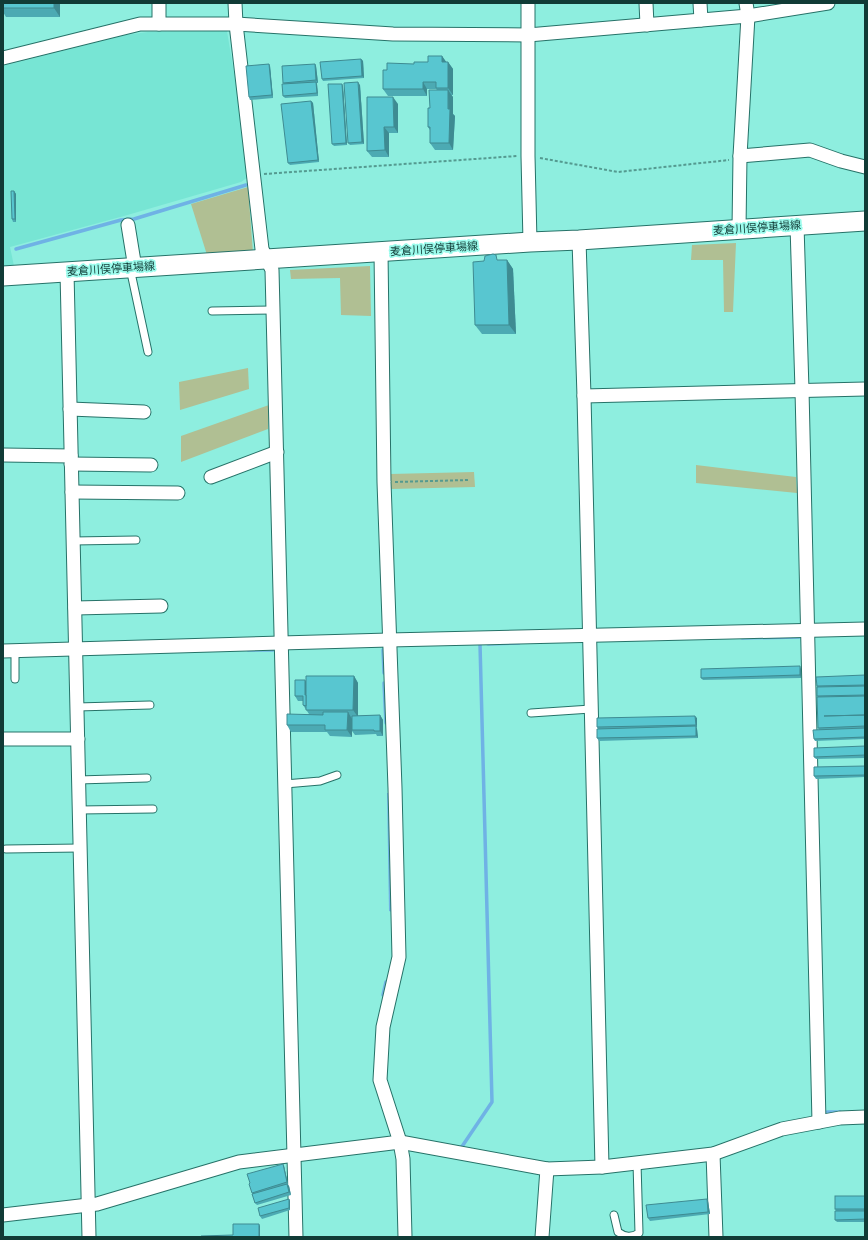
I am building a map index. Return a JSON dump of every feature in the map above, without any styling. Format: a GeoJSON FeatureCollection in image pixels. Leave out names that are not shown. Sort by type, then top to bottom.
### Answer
{"type":"FeatureCollection","features":[{"type":"Feature","properties":{"kind":"main road","name":"麦倉川俣停車場線"},"geometry":{"type":"LineString","coordinates":[[3,276],[865,221]]}},
{"type":"Feature","properties":{"kind":"street"},"geometry":{"type":"LineString","coordinates":[[159,3],[159,24]]}},
{"type":"Feature","properties":{"kind":"street"},"geometry":{"type":"LineString","coordinates":[[235,3],[236,24],[262,249],[272,270],[296,1237]]}},
{"type":"Feature","properties":{"kind":"street"},"geometry":{"type":"LineString","coordinates":[[528,3],[528,156],[530,242]]}},
{"type":"Feature","properties":{"kind":"street"},"geometry":{"type":"LineString","coordinates":[[646,3],[647,25]]}},
{"type":"Feature","properties":{"kind":"street"},"geometry":{"type":"LineString","coordinates":[[700,3],[701,20]]}},
{"type":"Feature","properties":{"kind":"street"},"geometry":{"type":"LineString","coordinates":[[739,229],[740,156],[748,16],[746,3]]}},
{"type":"Feature","properties":{"kind":"street"},"geometry":{"type":"LineString","coordinates":[[3,58],[140,24],[236,24],[393,34],[528,36],[748,16],[828,3]]}},
{"type":"Feature","properties":{"kind":"street"},"geometry":{"type":"LineString","coordinates":[[740,156],[810,150],[841,161],[865,167]]}},
{"type":"Feature","properties":{"kind":"street"},"geometry":{"type":"LineString","coordinates":[[128,225],[132,268]]}},
{"type":"Feature","properties":{"kind":"street"},"geometry":{"type":"LineString","coordinates":[[797,225],[819,1122]]}},
{"type":"Feature","properties":{"kind":"street"},"geometry":{"type":"LineString","coordinates":[[579,240],[602,1167]]}},
{"type":"Feature","properties":{"kind":"street"},"geometry":{"type":"LineString","coordinates":[[381,252],[384,482],[395,788],[399,957],[382,1027],[380,1080],[400,1142],[403,1159],[405,1237]]}},
{"type":"Feature","properties":{"kind":"street"},"geometry":{"type":"LineString","coordinates":[[66,272],[89,1237]]}},
{"type":"Feature","properties":{"kind":"street"},"geometry":{"type":"LineString","coordinates":[[584,396],[865,389]]}},
{"type":"Feature","properties":{"kind":"street"},"geometry":{"type":"LineString","coordinates":[[70,409],[144,412]]}},
{"type":"Feature","properties":{"kind":"street"},"geometry":{"type":"LineString","coordinates":[[211,478],[277,452]]}},
{"type":"Feature","properties":{"kind":"street"},"geometry":{"type":"LineString","coordinates":[[3,454],[151,465]]}},
{"type":"Feature","properties":{"kind":"street"},"geometry":{"type":"LineString","coordinates":[[72,492],[178,493]]}},
{"type":"Feature","properties":{"kind":"street"},"geometry":{"type":"LineString","coordinates":[[75,608],[161,606]]}},
{"type":"Feature","properties":{"kind":"street"},"geometry":{"type":"LineString","coordinates":[[9,651],[389,640],[865,629]]}},
{"type":"Feature","properties":{"kind":"street"},"geometry":{"type":"LineString","coordinates":[[3,739],[78,739]]}},
{"type":"Feature","properties":{"kind":"street"},"geometry":{"type":"LineString","coordinates":[[3,1215],[97,1204],[239,1162],[400,1142],[547,1169],[602,1167],[713,1154],[782,1129],[840,1118],[865,1117]]}},
{"type":"Feature","properties":{"kind":"street"},"geometry":{"type":"LineString","coordinates":[[713,1154],[716,1237]]}},
{"type":"Feature","properties":{"kind":"street"},"geometry":{"type":"LineString","coordinates":[[542,1237],[547,1169]]}},
{"type":"Feature","properties":{"kind":"lane"},"geometry":{"type":"LineString","coordinates":[[132,268],[148,352]]}},
{"type":"Feature","properties":{"kind":"lane"},"geometry":{"type":"LineString","coordinates":[[212,311],[273,310]]}},
{"type":"Feature","properties":{"kind":"lane"},"geometry":{"type":"LineString","coordinates":[[73,541],[136,540]]}},
{"type":"Feature","properties":{"kind":"lane"},"geometry":{"type":"LineString","coordinates":[[9,651],[15,679]]}},
{"type":"Feature","properties":{"kind":"lane"},"geometry":{"type":"LineString","coordinates":[[77,707],[150,705]]}},
{"type":"Feature","properties":{"kind":"lane"},"geometry":{"type":"LineString","coordinates":[[531,713],[591,709]]}},
{"type":"Feature","properties":{"kind":"lane"},"geometry":{"type":"LineString","coordinates":[[285,784],[320,781],[337,775]]}},
{"type":"Feature","properties":{"kind":"lane"},"geometry":{"type":"LineString","coordinates":[[78,780],[147,778]]}},
{"type":"Feature","properties":{"kind":"lane"},"geometry":{"type":"LineString","coordinates":[[79,810],[153,809]]}},
{"type":"Feature","properties":{"kind":"lane"},"geometry":{"type":"LineString","coordinates":[[6,849],[80,848]]}},
{"type":"Feature","properties":{"kind":"lane"},"geometry":{"type":"LineString","coordinates":[[614,1215],[618,1232],[625,1236],[633,1237],[639,1233],[637,1163]]}},
{"type":"Feature","properties":{"kind":"path"},"geometry":{"type":"LineString","coordinates":[[253,175],[519,156],[528,156],[618,172],[729,160],[740,156]]}},
{"type":"Feature","properties":{"kind":"path"},"geometry":{"type":"LineString","coordinates":[[384,482],[468,480]]}},
{"type":"Feature","properties":{"kind":"shaded area"},"geometry":{"type":"Polygon","coordinates":[[[227,31],[251,175],[241,182],[10,247],[14,266],[3,267],[3,66],[126,35],[148,32],[227,31]]]}},
{"type":"Feature","properties":{"kind":"shaded area"},"geometry":{"type":"Polygon","coordinates":[[[248,187],[253,253],[207,255],[191,204],[248,187]]]}},
{"type":"Feature","properties":{"kind":"shaded area"},"geometry":{"type":"Polygon","coordinates":[[[736,243],[733,312],[724,312],[723,260],[691,260],[692,245],[736,243]]]}},
{"type":"Feature","properties":{"kind":"shaded area"},"geometry":{"type":"Polygon","coordinates":[[[370,266],[371,316],[341,315],[340,278],[291,279],[290,270],[370,266]]]}},
{"type":"Feature","properties":{"kind":"shaded area"},"geometry":{"type":"Polygon","coordinates":[[[248,368],[249,389],[180,410],[179,382],[248,368]]]}},
{"type":"Feature","properties":{"kind":"shaded area"},"geometry":{"type":"Polygon","coordinates":[[[269,405],[268,429],[181,462],[181,436],[269,405]]]}},
{"type":"Feature","properties":{"kind":"shaded area"},"geometry":{"type":"Polygon","coordinates":[[[696,465],[796,477],[797,493],[696,483],[696,465]]]}},
{"type":"Feature","properties":{"kind":"shaded area"},"geometry":{"type":"Polygon","coordinates":[[[474,472],[475,487],[391,489],[390,474],[474,472]]]}},
{"type":"Feature","properties":{"kind":"water"},"geometry":{"type":"Polygon","coordinates":[[[387,793],[391,793],[392,912],[389,911],[387,793]]]}},
{"type":"Feature","properties":{"kind":"building"},"geometry":{"type":"Polygon","coordinates":[[[3,3],[54,3],[54,8],[3,8],[3,3]]]}},
{"type":"Feature","properties":{"kind":"building"},"geometry":{"type":"Polygon","coordinates":[[[428,56],[442,56],[442,62],[448,62],[448,88],[436,88],[436,82],[423,82],[423,89],[383,89],[383,70],[387,70],[387,63],[414,64],[414,62],[428,62],[428,56]]]}},
{"type":"Feature","properties":{"kind":"building"},"geometry":{"type":"Polygon","coordinates":[[[361,59],[362,76],[322,79],[320,62],[361,59]]]}},
{"type":"Feature","properties":{"kind":"building"},"geometry":{"type":"Polygon","coordinates":[[[269,64],[272,95],[249,97],[246,66],[269,64]]]}},
{"type":"Feature","properties":{"kind":"building"},"geometry":{"type":"Polygon","coordinates":[[[315,64],[316,80],[283,83],[282,66],[315,64]]]}},
{"type":"Feature","properties":{"kind":"building"},"geometry":{"type":"Polygon","coordinates":[[[316,82],[317,93],[283,96],[282,84],[316,82]]]}},
{"type":"Feature","properties":{"kind":"building"},"geometry":{"type":"Polygon","coordinates":[[[358,82],[362,142],[348,143],[344,83],[358,82]]]}},
{"type":"Feature","properties":{"kind":"building"},"geometry":{"type":"Polygon","coordinates":[[[328,84],[342,84],[346,143],[332,144],[328,84]]]}},
{"type":"Feature","properties":{"kind":"building"},"geometry":{"type":"Polygon","coordinates":[[[429,90],[448,90],[448,109],[450,109],[449,143],[430,143],[430,127],[428,127],[428,108],[430,108],[429,90]]]}},
{"type":"Feature","properties":{"kind":"building"},"geometry":{"type":"Polygon","coordinates":[[[367,97],[393,97],[394,127],[384,127],[385,150],[367,151],[367,97]]]}},
{"type":"Feature","properties":{"kind":"building"},"geometry":{"type":"Polygon","coordinates":[[[311,101],[318,160],[288,163],[281,104],[311,101]]]}},
{"type":"Feature","properties":{"kind":"building"},"geometry":{"type":"Polygon","coordinates":[[[11,191],[14,191],[15,219],[12,219],[11,191]]]}},
{"type":"Feature","properties":{"kind":"building"},"geometry":{"type":"Polygon","coordinates":[[[493,254],[496,255],[497,260],[507,260],[509,325],[475,325],[473,262],[484,261],[485,256],[493,254]]]}},
{"type":"Feature","properties":{"kind":"building"},"geometry":{"type":"Polygon","coordinates":[[[800,666],[800,675],[701,678],[701,669],[800,666]]]}},
{"type":"Feature","properties":{"kind":"building"},"geometry":{"type":"Polygon","coordinates":[[[865,675],[865,685],[817,686],[816,677],[865,675]]]}},
{"type":"Feature","properties":{"kind":"building"},"geometry":{"type":"Polygon","coordinates":[[[306,676],[354,676],[353,710],[306,710],[306,676]]]}},
{"type":"Feature","properties":{"kind":"building"},"geometry":{"type":"Polygon","coordinates":[[[295,680],[305,680],[306,706],[303,705],[303,696],[295,696],[295,680]]]}},
{"type":"Feature","properties":{"kind":"building"},"geometry":{"type":"Polygon","coordinates":[[[865,686],[865,695],[817,696],[817,687],[865,686]]]}},
{"type":"Feature","properties":{"kind":"building"},"geometry":{"type":"Polygon","coordinates":[[[865,696],[865,726],[818,728],[817,697],[865,696]]]}},
{"type":"Feature","properties":{"kind":"building"},"geometry":{"type":"Polygon","coordinates":[[[323,712],[348,712],[347,730],[325,730],[325,725],[287,725],[287,714],[323,715],[323,712]]]}},
{"type":"Feature","properties":{"kind":"building"},"geometry":{"type":"Polygon","coordinates":[[[380,715],[380,731],[352,730],[352,716],[380,715]]]}},
{"type":"Feature","properties":{"kind":"building"},"geometry":{"type":"Polygon","coordinates":[[[695,716],[696,725],[597,727],[597,718],[695,716]]]}},
{"type":"Feature","properties":{"kind":"building"},"geometry":{"type":"Polygon","coordinates":[[[696,726],[696,736],[597,738],[597,729],[696,726]]]}},
{"type":"Feature","properties":{"kind":"building"},"geometry":{"type":"Polygon","coordinates":[[[865,728],[865,737],[814,739],[813,730],[865,728]]]}},
{"type":"Feature","properties":{"kind":"building"},"geometry":{"type":"Polygon","coordinates":[[[865,746],[865,755],[814,757],[814,748],[865,746]]]}},
{"type":"Feature","properties":{"kind":"building"},"geometry":{"type":"Polygon","coordinates":[[[865,766],[865,775],[814,776],[814,767],[865,766]]]}},
{"type":"Feature","properties":{"kind":"building"},"geometry":{"type":"Polygon","coordinates":[[[283,1164],[287,1182],[252,1193],[247,1174],[283,1164]]]}},
{"type":"Feature","properties":{"kind":"building"},"geometry":{"type":"Polygon","coordinates":[[[287,1184],[289,1192],[255,1203],[252,1194],[287,1184]]]}},
{"type":"Feature","properties":{"kind":"building"},"geometry":{"type":"Polygon","coordinates":[[[835,1196],[865,1196],[865,1209],[835,1209],[835,1196]]]}},
{"type":"Feature","properties":{"kind":"building"},"geometry":{"type":"Polygon","coordinates":[[[289,1199],[289,1208],[260,1216],[258,1208],[289,1199]]]}},
{"type":"Feature","properties":{"kind":"building"},"geometry":{"type":"Polygon","coordinates":[[[707,1199],[708,1212],[648,1218],[646,1205],[707,1199]]]}},
{"type":"Feature","properties":{"kind":"building"},"geometry":{"type":"Polygon","coordinates":[[[835,1211],[865,1211],[865,1219],[835,1220],[835,1211]]]}},
{"type":"Feature","properties":{"kind":"building"},"geometry":{"type":"Polygon","coordinates":[[[233,1224],[259,1224],[259,1237],[201,1237],[233,1235],[233,1224]]]}},
{"type":"Feature","properties":{"kind":"waterway"},"geometry":{"type":"LineString","coordinates":[[16,249],[121,220],[134,219],[246,185]]}},
{"type":"Feature","properties":{"kind":"waterway"},"geometry":{"type":"LineString","coordinates":[[742,638],[799,637]]}},
{"type":"Feature","properties":{"kind":"waterway"},"geometry":{"type":"LineString","coordinates":[[488,644],[519,643]]}},
{"type":"Feature","properties":{"kind":"waterway"},"geometry":{"type":"LineString","coordinates":[[461,1148],[492,1102],[480,644]]}},
{"type":"Feature","properties":{"kind":"waterway"},"geometry":{"type":"LineString","coordinates":[[248,650],[273,650]]}},
{"type":"Feature","properties":{"kind":"waterway"},"geometry":{"type":"LineString","coordinates":[[383,650],[384,673]]}},
{"type":"Feature","properties":{"kind":"waterway"},"geometry":{"type":"LineString","coordinates":[[384,683],[386,723]]}},
{"type":"Feature","properties":{"kind":"waterway"},"geometry":{"type":"LineString","coordinates":[[383,995],[386,982]]}},
{"type":"Feature","properties":{"kind":"waterway"},"geometry":{"type":"LineString","coordinates":[[827,1112],[840,1112]]}}]}
